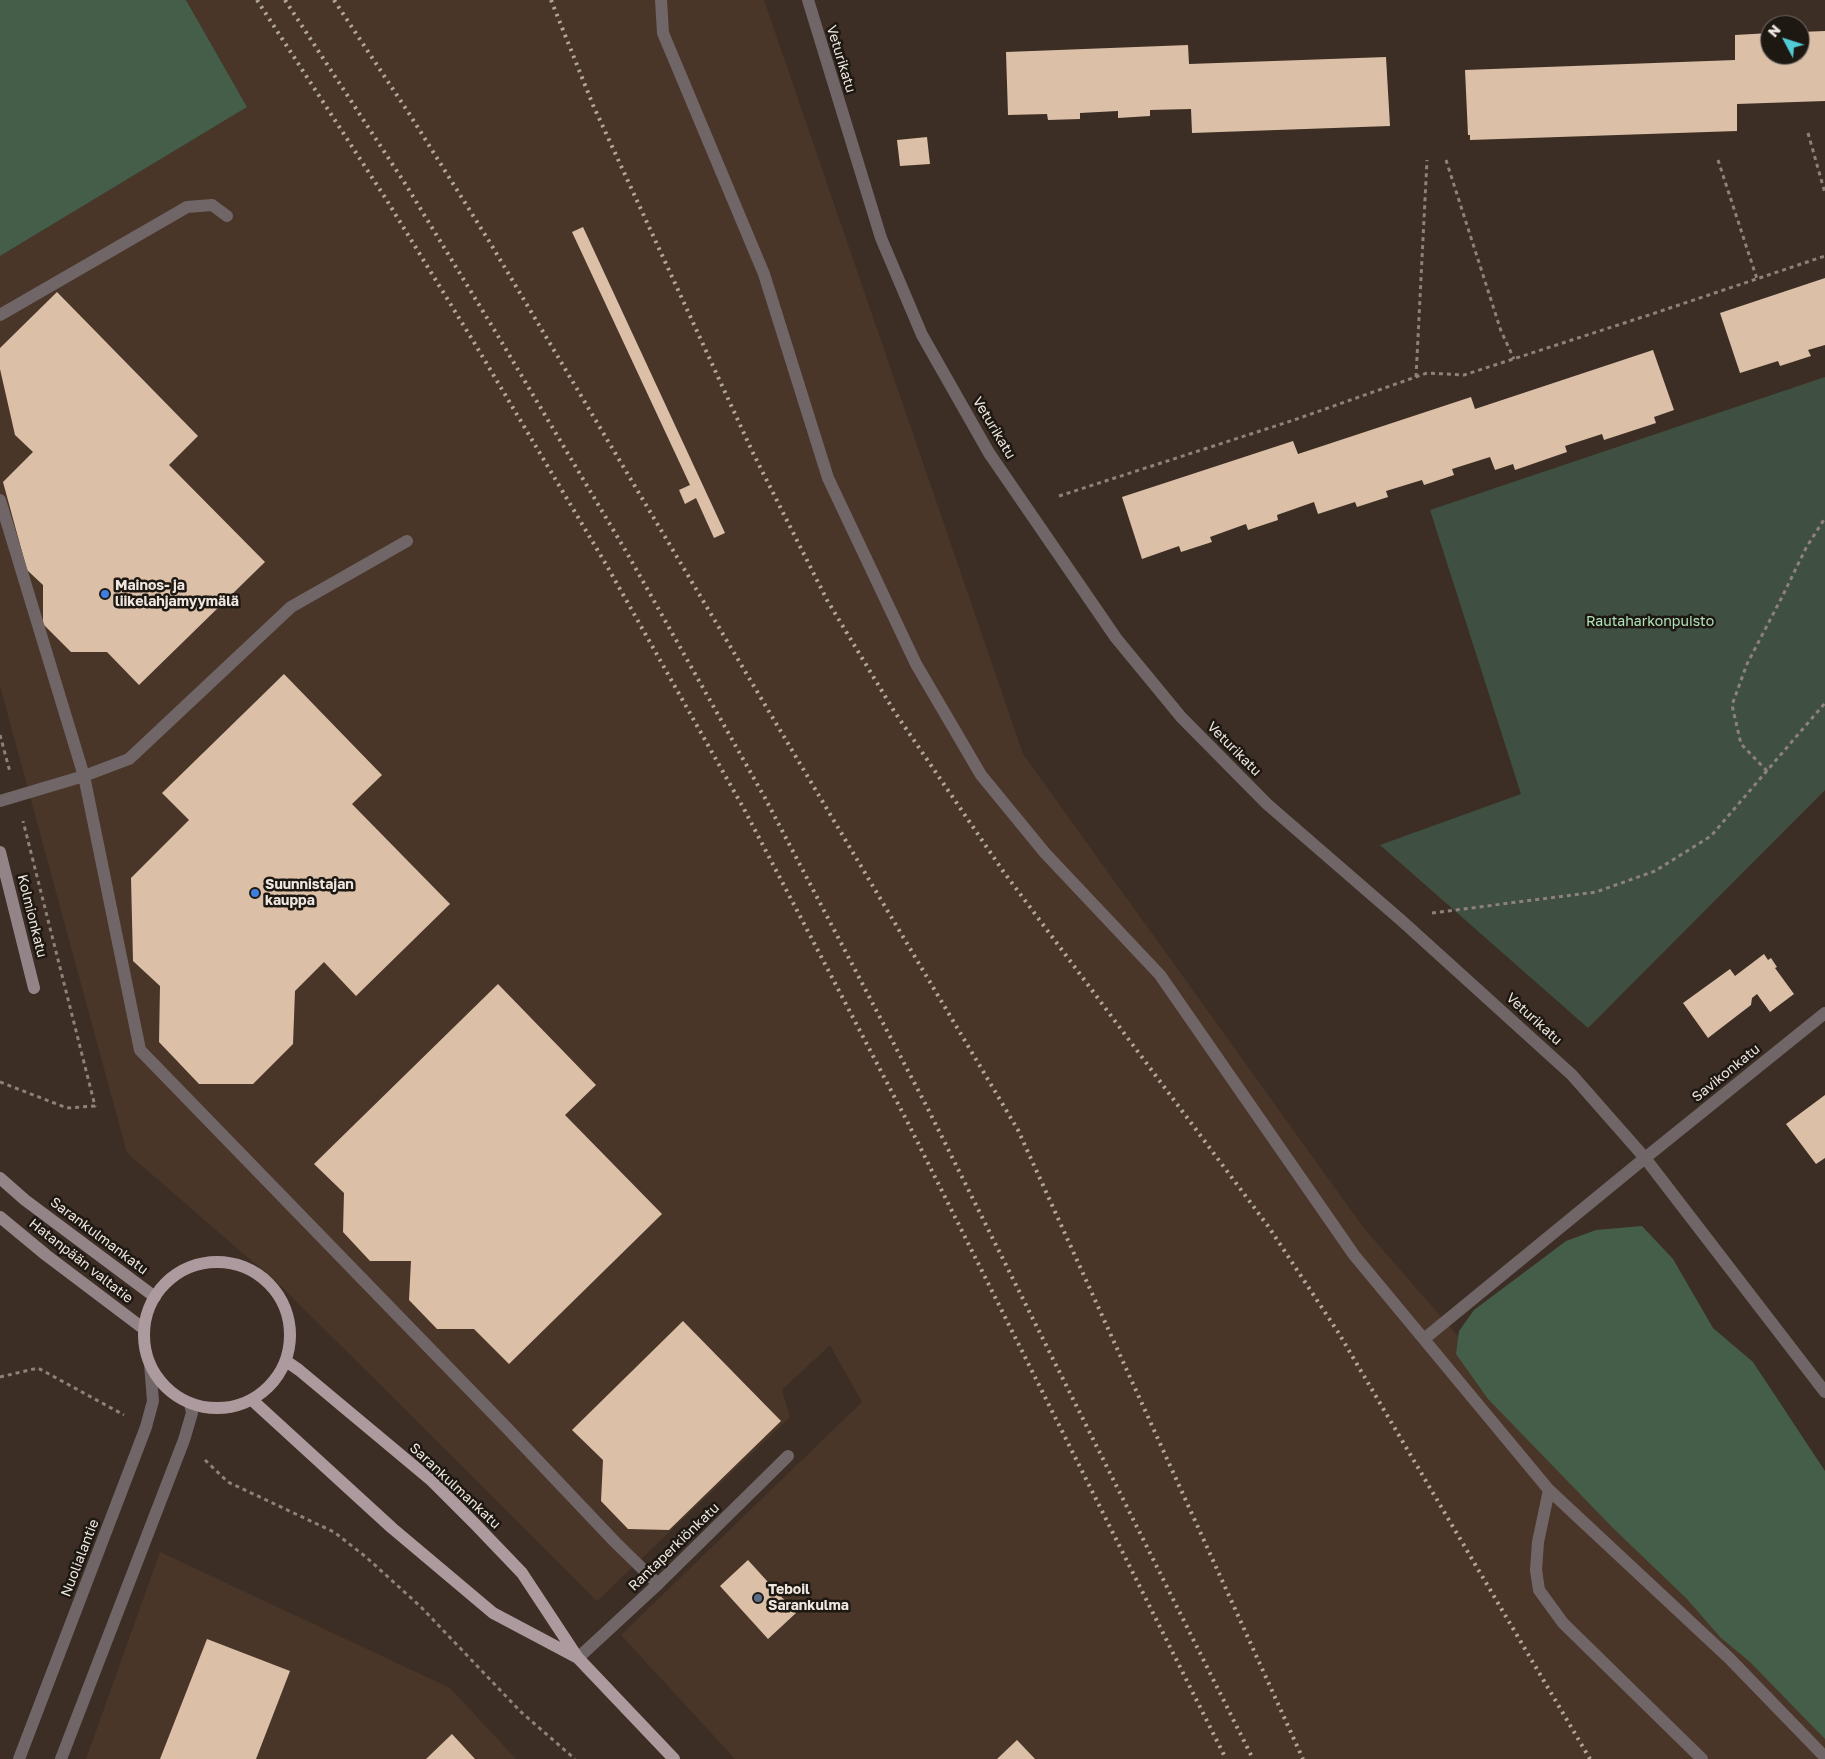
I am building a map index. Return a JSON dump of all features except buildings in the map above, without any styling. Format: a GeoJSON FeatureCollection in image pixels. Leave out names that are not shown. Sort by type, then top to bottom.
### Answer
{"type":"FeatureCollection","features":[{"type":"Feature","properties":{"kind":"main road","name":"Kolmionkatu"},"geometry":{"type":"LineString","coordinates":[[0,852],[34,988]]}},
{"type":"Feature","properties":{"kind":"main road","name":"Hatanpään valtatie"},"geometry":{"type":"LineString","coordinates":[[0,1178],[25,1200]]}},
{"type":"Feature","properties":{"kind":"main road","name":"Sarankulmankatu"},"geometry":{"type":"LineString","coordinates":[[25,1200],[155,1297]]}},
{"type":"Feature","properties":{"kind":"main road","name":"Hatanpään valtatie"},"geometry":{"type":"LineString","coordinates":[[0,1217],[46,1255],[144,1329]]}},
{"type":"Feature","properties":{"kind":"main road"},"geometry":{"type":"LineString","coordinates":[[226,1262],[251,1270],[272,1286],[286,1309],[291,1335],[286,1361],[272,1383],[252,1400],[221,1408],[190,1403],[166,1387],[150,1364],[144,1329],[148,1312],[155,1297],[174,1276],[186,1268],[200,1264],[226,1262]]}},
{"type":"Feature","properties":{"kind":"main road","name":"Sarankulmankatu"},"geometry":{"type":"LineString","coordinates":[[286,1361],[432,1481],[476,1525],[522,1573],[578,1658],[674,1759]]}},
{"type":"Feature","properties":{"kind":"main road","name":"Sarankulmankatu"},"geometry":{"type":"LineString","coordinates":[[252,1400],[392,1528],[493,1613],[578,1658]]}},
{"type":"Feature","properties":{"kind":"street"},"geometry":{"type":"LineString","coordinates":[[661,0],[663,33],[764,274],[828,478],[916,664],[981,775],[1045,853],[1160,974],[1354,1255],[1549,1490],[1729,1658],[1825,1757]]}},
{"type":"Feature","properties":{"kind":"street","name":"Veturikatu"},"geometry":{"type":"LineString","coordinates":[[808,0],[881,238],[922,334],[989,453],[1116,638],[1182,717],[1267,804],[1402,921],[1572,1075],[1645,1158],[1825,1392]]}},
{"type":"Feature","properties":{"kind":"street"},"geometry":{"type":"LineString","coordinates":[[0,315],[186,207],[212,205],[227,216]]}},
{"type":"Feature","properties":{"kind":"street"},"geometry":{"type":"LineString","coordinates":[[0,500],[84,776],[140,1050],[615,1542],[658,1584]]}},
{"type":"Feature","properties":{"kind":"street"},"geometry":{"type":"LineString","coordinates":[[0,801],[84,776],[129,759],[291,607],[407,541]]}},
{"type":"Feature","properties":{"kind":"street","name":"Savikonkatu"},"geometry":{"type":"LineString","coordinates":[[1424,1339],[1825,1013]]}},
{"type":"Feature","properties":{"kind":"street","name":"Nuolialantie"},"geometry":{"type":"LineString","coordinates":[[19,1759],[146,1427],[153,1401],[150,1364]]}},
{"type":"Feature","properties":{"kind":"street"},"geometry":{"type":"LineString","coordinates":[[61,1759],[184,1440],[192,1413],[190,1403]]}},
{"type":"Feature","properties":{"kind":"street","name":"Rantaperkiönkatu"},"geometry":{"type":"LineString","coordinates":[[578,1658],[658,1584],[788,1456]]}},
{"type":"Feature","properties":{"kind":"street"},"geometry":{"type":"LineString","coordinates":[[1549,1490],[1538,1542],[1536,1570],[1539,1590],[1563,1623],[1702,1759]]}},
{"type":"Feature","properties":{"kind":"path"},"geometry":{"type":"LineString","coordinates":[[1808,133],[1825,193]]}},
{"type":"Feature","properties":{"kind":"path"},"geometry":{"type":"LineString","coordinates":[[1416,377],[1427,160]]}},
{"type":"Feature","properties":{"kind":"path"},"geometry":{"type":"LineString","coordinates":[[1446,160],[1501,331],[1514,359]]}},
{"type":"Feature","properties":{"kind":"path"},"geometry":{"type":"LineString","coordinates":[[1718,160],[1758,279]]}},
{"type":"Feature","properties":{"kind":"path"},"geometry":{"type":"LineString","coordinates":[[1060,496],[1294,420],[1427,373],[1464,375],[1825,256]]}},
{"type":"Feature","properties":{"kind":"path"},"geometry":{"type":"LineString","coordinates":[[1767,771],[1742,744],[1732,705],[1747,664],[1806,548],[1825,518]]}},
{"type":"Feature","properties":{"kind":"path"},"geometry":{"type":"LineString","coordinates":[[1402,921],[1432,913],[1596,892],[1655,871],[1711,836],[1825,703]]}},
{"type":"Feature","properties":{"kind":"path"},"geometry":{"type":"LineString","coordinates":[[0,735],[96,1106],[67,1108],[0,1082]]}},
{"type":"Feature","properties":{"kind":"path"},"geometry":{"type":"LineString","coordinates":[[0,1378],[38,1368],[146,1427]]}},
{"type":"Feature","properties":{"kind":"path"},"geometry":{"type":"LineString","coordinates":[[184,1440],[228,1482],[334,1532],[366,1557],[421,1607],[521,1712],[575,1759]]}},
{"type":"Feature","properties":{"kind":"shaded area"},"geometry":{"type":"Polygon","coordinates":[[[186,0],[764,0],[1023,754],[1363,1227],[1555,1448],[1825,1721],[1825,1759],[735,1759],[621,1635],[862,1402],[830,1345],[782,1390],[790,1417],[597,1601],[282,1287],[127,1153],[0,686],[0,256],[247,107],[186,0]]]}},
{"type":"Feature","properties":{"kind":"shaded area"},"geometry":{"type":"Polygon","coordinates":[[[160,1552],[450,1688],[516,1759],[86,1759],[160,1552]]]}},
{"type":"Feature","properties":{"kind":"green space"},"geometry":{"type":"Polygon","coordinates":[[[0,0],[186,0],[247,107],[0,256],[0,0]]]}},
{"type":"Feature","properties":{"kind":"green space","name":"Rautaharkonpuisto"},"geometry":{"type":"Polygon","coordinates":[[[1825,377],[1825,790],[1588,1028],[1380,845],[1521,794],[1430,510],[1825,377]]]}},
{"type":"Feature","properties":{"kind":"green space"},"geometry":{"type":"Polygon","coordinates":[[[1642,1226],[1673,1259],[1713,1328],[1753,1362],[1825,1471],[1825,1739],[1750,1662],[1720,1637],[1687,1599],[1613,1528],[1488,1399],[1456,1354],[1459,1331],[1474,1310],[1566,1241],[1596,1230],[1642,1226]]]}},
{"type":"Feature","properties":{"kind":"railway"},"geometry":{"type":"LineString","coordinates":[[257,0],[386,199],[475,344],[607,566],[744,809],[907,1121],[1226,1759]]}},
{"type":"Feature","properties":{"kind":"railway"},"geometry":{"type":"LineString","coordinates":[[285,0],[406,185],[495,331],[627,553],[765,798],[928,1109],[1253,1759]]}},
{"type":"Feature","properties":{"kind":"railway"},"geometry":{"type":"LineString","coordinates":[[334,0],[410,115],[489,241],[1018,1130],[1303,1759]]}},
{"type":"Feature","properties":{"kind":"railway"},"geometry":{"type":"LineString","coordinates":[[551,0],[593,105],[753,453],[827,600],[894,711],[1003,871],[1268,1226],[1338,1332],[1590,1759]]}},
{"type":"Feature","properties":{"kind":"place","name":"Mainos- ja liikelahjamyymälä"},"geometry":{"type":"Point","coordinates":[105,594]}},
{"type":"Feature","properties":{"kind":"place","name":"Suunnistajan kauppa"},"geometry":{"type":"Point","coordinates":[255,893]}},
{"type":"Feature","properties":{"kind":"place","name":"Teboil Sarankulma"},"geometry":{"type":"Point","coordinates":[758,1598]}}]}
